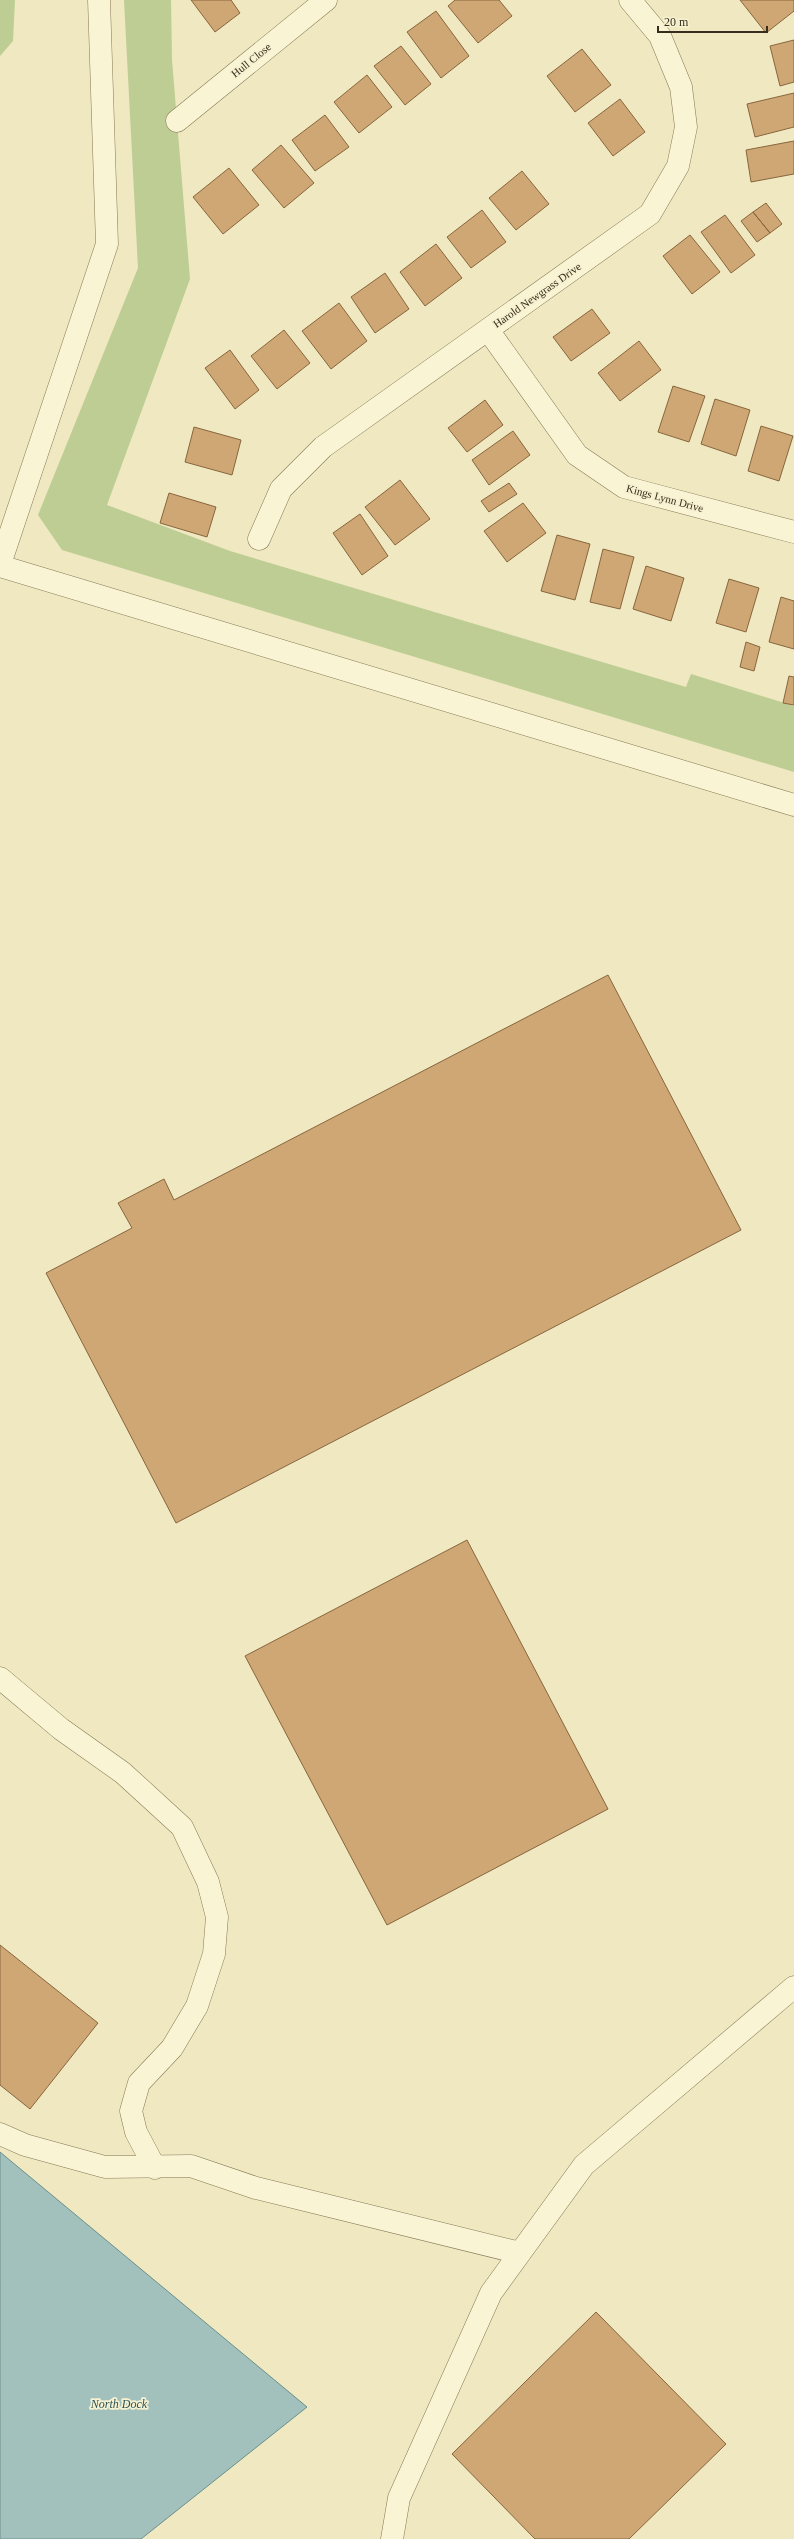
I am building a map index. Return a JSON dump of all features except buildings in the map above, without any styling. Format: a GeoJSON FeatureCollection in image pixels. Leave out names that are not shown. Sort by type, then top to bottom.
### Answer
{"type":"FeatureCollection","features":[{"type":"Feature","properties":{"kind":"street"},"geometry":{"type":"LineString","coordinates":[[99,0],[108,244],[0,565],[794,805]]}},
{"type":"Feature","properties":{"kind":"street","name":"Hull Close"},"geometry":{"type":"LineString","coordinates":[[177,121],[326,0]]}},
{"type":"Feature","properties":{"kind":"street","name":"Harold Newgrass Drive"},"geometry":{"type":"LineString","coordinates":[[259,539],[281,489],[323,447],[650,214],[678,166],[686,127],[682,87],[660,36],[630,0]]}},
{"type":"Feature","properties":{"kind":"street","name":"Kings Lynn Drive"},"geometry":{"type":"LineString","coordinates":[[488,330],[577,455],[624,487],[794,532]]}},
{"type":"Feature","properties":{"kind":"street"},"geometry":{"type":"LineString","coordinates":[[0,1678],[61,1729],[123,1773],[182,1827],[208,1882],[217,1917],[214,1954],[197,2006],[172,2048],[138,2083],[131,2111],[136,2132],[155,2168]]}},
{"type":"Feature","properties":{"kind":"street"},"geometry":{"type":"LineString","coordinates":[[392,2539],[399,2498],[491,2293],[584,2165],[794,1987]]}},
{"type":"Feature","properties":{"kind":"street"},"geometry":{"type":"LineString","coordinates":[[0,2134],[25,2145],[105,2167],[155,2168],[191,2166],[256,2188],[520,2253]]}},
{"type":"Feature","properties":{"kind":"green space"},"geometry":{"type":"Polygon","coordinates":[[[0,0],[15,0],[13,41],[0,56],[0,0]]]}},
{"type":"Feature","properties":{"kind":"green space"},"geometry":{"type":"Polygon","coordinates":[[[124,0],[171,0],[172,60],[190,279],[107,505],[230,551],[686,687],[691,674],[794,706],[794,772],[62,550],[38,515],[138,268],[124,0]]]}},
{"type":"Feature","properties":{"kind":"water","name":"North Dock"},"geometry":{"type":"Polygon","coordinates":[[[0,2152],[307,2407],[141,2539],[0,2539],[0,2152]]]}}]}
